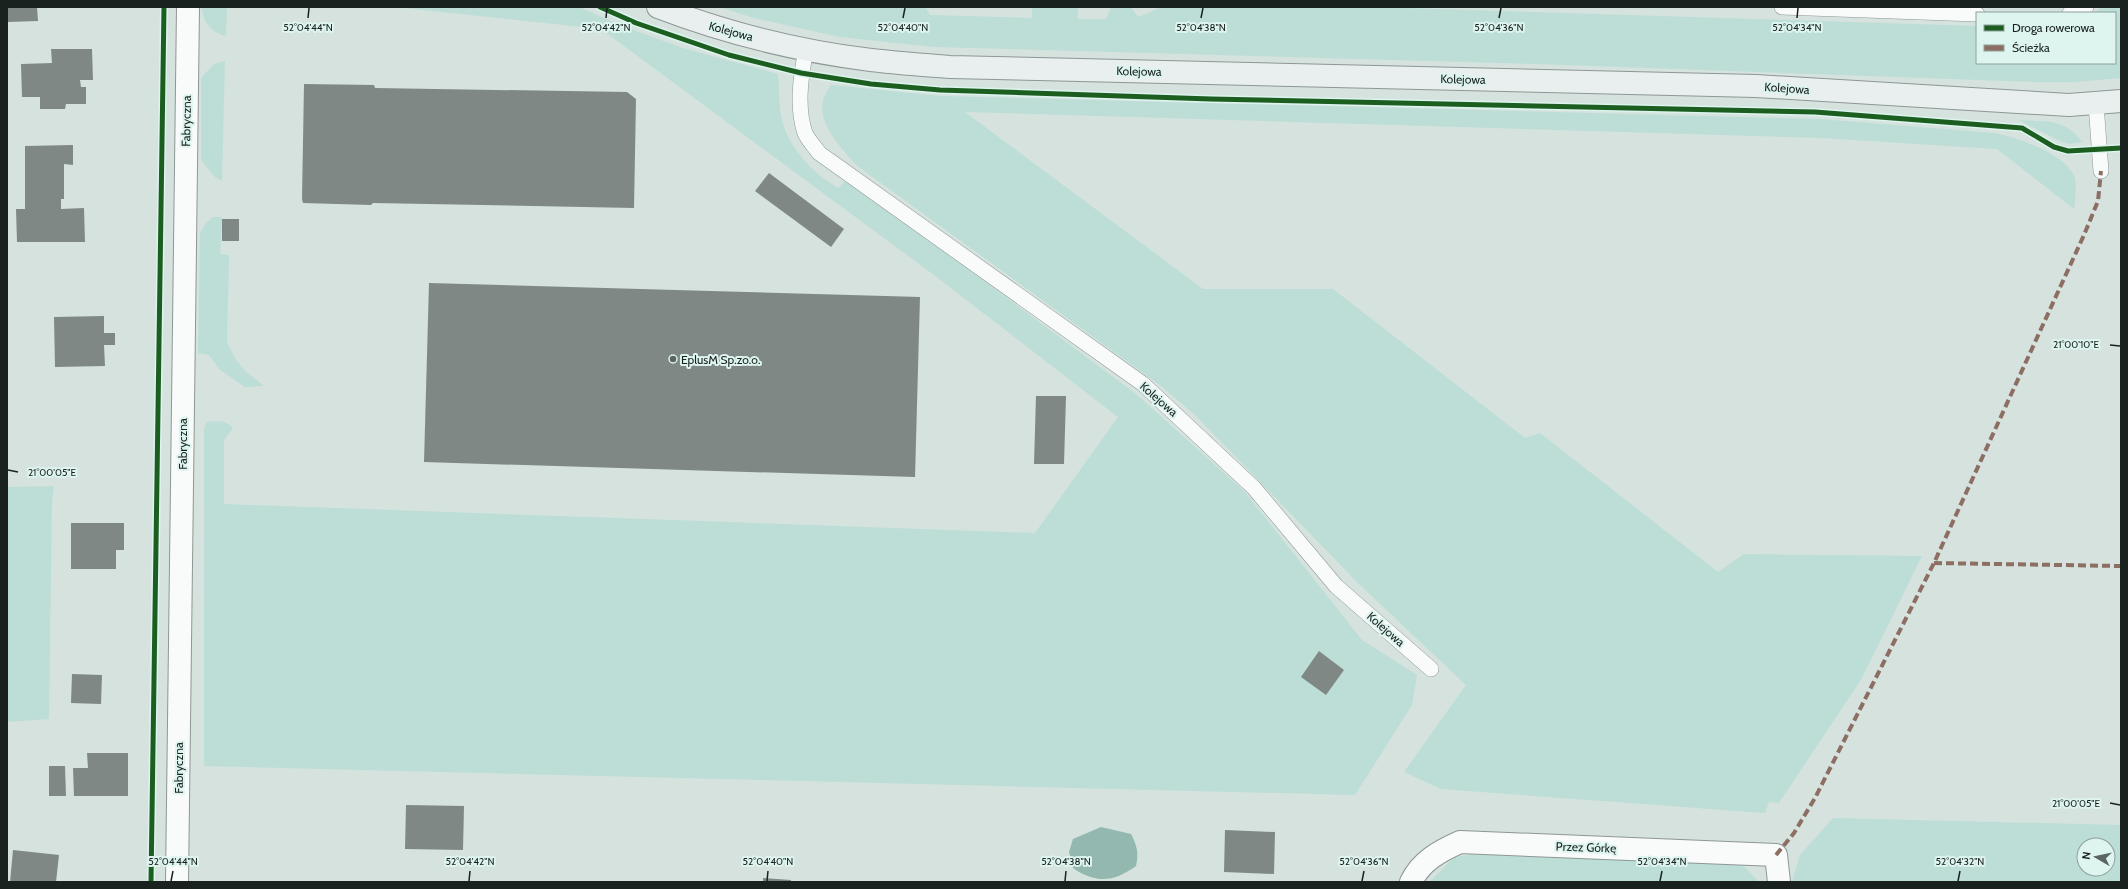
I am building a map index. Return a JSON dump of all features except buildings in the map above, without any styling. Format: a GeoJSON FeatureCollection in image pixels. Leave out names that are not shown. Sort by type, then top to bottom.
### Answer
{"type":"FeatureCollection","features":[{"type":"Feature","properties":{"kind":"street","name":"Fabryczna"},"geometry":{"type":"LineString","coordinates":[[177,882],[188,7]]}},
{"type":"Feature","properties":{"kind":"street","name":"Kolejowa"},"geometry":{"type":"LineString","coordinates":[[658,7],[710,25],[806,49],[871,60],[950,67],[1756,86],[2069,105],[2121,101]]}},
{"type":"Feature","properties":{"kind":"street","name":"Przez Górkę"},"geometry":{"type":"LineString","coordinates":[[1411,882],[1414,876],[1435,854],[1460,842],[1776,855],[1779,882]]}},
{"type":"Feature","properties":{"kind":"lane"},"geometry":{"type":"LineString","coordinates":[[1782,7],[1976,14]]}},
{"type":"Feature","properties":{"kind":"lane"},"geometry":{"type":"LineString","coordinates":[[2073,12],[2086,7]]}},
{"type":"Feature","properties":{"kind":"lane","name":"Kolejowa"},"geometry":{"type":"LineString","coordinates":[[806,49],[801,73],[801,114],[806,134],[819,153],[1143,384],[1254,488],[1336,586],[1431,669]]}},
{"type":"Feature","properties":{"kind":"lane"},"geometry":{"type":"LineString","coordinates":[[2096,104],[2101,171]]}},
{"type":"Feature","properties":{"kind":"shaded area"},"geometry":{"type":"Polygon","coordinates":[[[202,7],[227,7],[226,36],[221,35],[209,26],[202,12],[202,7]]]}},
{"type":"Feature","properties":{"kind":"shaded area"},"geometry":{"type":"Polygon","coordinates":[[[395,7],[579,7],[620,25],[683,48],[778,74],[780,109],[785,131],[796,150],[811,168],[838,188],[847,179],[1136,394],[1244,491],[1362,640],[1417,675],[1412,705],[1355,795],[204,766],[204,428],[207,422],[224,422],[233,428],[224,440],[224,504],[1035,533],[1118,417],[934,275],[601,29],[395,7]]]}},
{"type":"Feature","properties":{"kind":"shaded area"},"geometry":{"type":"Polygon","coordinates":[[[719,7],[925,7],[930,15],[1032,18],[1032,7],[1078,7],[1078,19],[1106,19],[1111,7],[1131,7],[1138,17],[1162,7],[1373,7],[1976,26],[1976,64],[2116,64],[2116,12],[2095,12],[2102,7],[2121,7],[2121,78],[2075,82],[2035,82],[1536,64],[934,47],[840,37],[754,18],[719,7]]]}},
{"type":"Feature","properties":{"kind":"shaded area"},"geometry":{"type":"Polygon","coordinates":[[[225,61],[222,181],[215,177],[201,160],[201,78],[214,64],[225,61]]]}},
{"type":"Feature","properties":{"kind":"shaded area"},"geometry":{"type":"Polygon","coordinates":[[[831,85],[941,96],[1820,119],[1994,133],[2015,138],[2040,148],[2062,161],[2070,169],[2075,178],[2076,185],[2074,209],[1997,149],[1822,138],[965,112],[1203,289],[1333,289],[1525,438],[1540,433],[1718,572],[1744,554],[1922,556],[1862,678],[1779,803],[1769,802],[1765,813],[1441,789],[1404,772],[1466,685],[1358,583],[1195,415],[1161,386],[856,165],[832,136],[824,119],[822,110],[823,101],[831,85]]]}},
{"type":"Feature","properties":{"kind":"shaded area"},"geometry":{"type":"Polygon","coordinates":[[[2019,120],[2062,125],[2076,134],[2082,142],[2069,144],[2060,141],[2019,120]]]}},
{"type":"Feature","properties":{"kind":"shaded area"},"geometry":{"type":"Polygon","coordinates":[[[213,217],[222,217],[220,254],[229,255],[227,342],[236,360],[245,371],[264,386],[245,387],[219,369],[209,355],[198,353],[200,233],[206,223],[213,217]]]}},
{"type":"Feature","properties":{"kind":"shaded area"},"geometry":{"type":"Polygon","coordinates":[[[54,486],[52,500],[49,719],[7,722],[7,487],[54,486]]]}},
{"type":"Feature","properties":{"kind":"shaded area"},"geometry":{"type":"Polygon","coordinates":[[[1833,818],[2121,825],[2121,882],[1792,882],[1800,855],[1833,818]]]}},
{"type":"Feature","properties":{"kind":"shaded area"},"geometry":{"type":"Polygon","coordinates":[[[1101,827],[1131,834],[1137,850],[1136,866],[1120,875],[1105,879],[1089,877],[1073,868],[1069,852],[1073,839],[1101,827]]]}},
{"type":"Feature","properties":{"kind":"shaded area"},"geometry":{"type":"Polygon","coordinates":[[[1515,848],[1743,865],[1759,882],[1429,882],[1455,857],[1515,848]]]}},
{"type":"Feature","properties":{"kind":"marked path"},"geometry":{"type":"LineString","coordinates":[[1776,855],[1794,833],[1815,798],[1934,563],[2084,235],[2098,201],[2101,171]]}},
{"type":"Feature","properties":{"kind":"marked path"},"geometry":{"type":"LineString","coordinates":[[1934,563],[2121,566]]}},
{"type":"Feature","properties":{"kind":"cycle path"},"geometry":{"type":"LineString","coordinates":[[151,882],[164,7]]}},
{"type":"Feature","properties":{"kind":"cycle path"},"geometry":{"type":"LineString","coordinates":[[600,7],[636,23],[729,55],[801,73],[871,84],[940,90],[1211,99],[1815,112],[2022,128],[2054,147],[2068,151],[2121,148]]}},
{"type":"Feature","properties":{"kind":"place","name":"EplusM Sp.zo.o."},"geometry":{"type":"Point","coordinates":[673,359]}}]}
